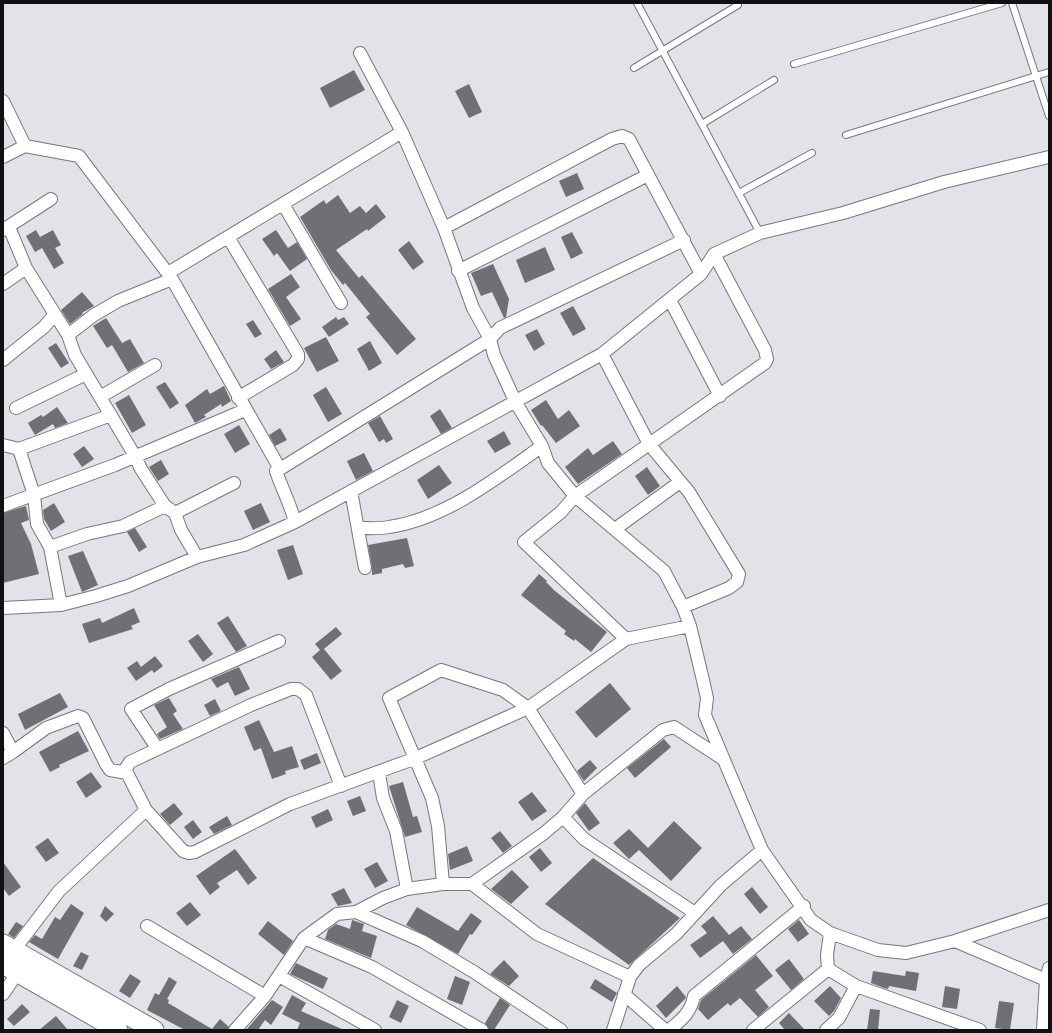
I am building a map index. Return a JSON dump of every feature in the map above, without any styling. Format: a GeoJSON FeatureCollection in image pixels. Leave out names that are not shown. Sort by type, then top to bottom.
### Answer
{"type":"FeatureCollection","features":[{"type":"Feature","properties":{"kind":"main road"},"geometry":{"type":"LineString","coordinates":[[10,958],[118,1030]]}},
{"type":"Feature","properties":{"kind":"main road"},"geometry":{"type":"LineString","coordinates":[[10,958],[154,1030]]}},
{"type":"Feature","properties":{"kind":"street"},"geometry":{"type":"LineString","coordinates":[[360,53],[402,132],[444,228],[472,308],[490,339],[494,355],[516,403],[542,446],[548,463],[575,496],[664,572],[683,607],[690,626],[707,698],[705,715],[762,850],[804,906],[811,920],[830,933],[878,950],[906,953],[955,941],[1049,910]]}},
{"type":"Feature","properties":{"kind":"street"},"geometry":{"type":"LineString","coordinates":[[3,100],[26,146]]}},
{"type":"Feature","properties":{"kind":"street"},"geometry":{"type":"LineString","coordinates":[[68,335],[94,315],[118,301],[170,276],[228,237],[402,132]]}},
{"type":"Feature","properties":{"kind":"street"},"geometry":{"type":"LineString","coordinates":[[444,228],[612,139],[622,136],[629,139],[701,274]]}},
{"type":"Feature","properties":{"kind":"street"},"geometry":{"type":"LineString","coordinates":[[3,157],[26,146],[79,156],[170,276],[238,398],[280,469]]}},
{"type":"Feature","properties":{"kind":"street"},"geometry":{"type":"LineString","coordinates":[[3,608],[61,605],[128,586],[197,557],[244,545],[295,522],[516,403],[602,354],[701,274],[714,254],[760,233],[843,213],[944,182],[1049,158]]}},
{"type":"Feature","properties":{"kind":"street"},"geometry":{"type":"LineString","coordinates":[[458,271],[648,174]]}},
{"type":"Feature","properties":{"kind":"street"},"geometry":{"type":"LineString","coordinates":[[51,199],[6,228],[26,268],[68,335],[75,355],[135,456],[141,469],[165,506],[175,513],[181,530],[197,557]]}},
{"type":"Feature","properties":{"kind":"street"},"geometry":{"type":"LineString","coordinates":[[283,204],[342,303]]}},
{"type":"Feature","properties":{"kind":"street"},"geometry":{"type":"LineString","coordinates":[[228,237],[298,354],[298,359],[293,365],[238,398]]}},
{"type":"Feature","properties":{"kind":"street"},"geometry":{"type":"LineString","coordinates":[[295,522],[290,502],[280,483],[276,471],[490,339],[500,328],[684,240]]}},
{"type":"Feature","properties":{"kind":"street"},"geometry":{"type":"LineString","coordinates":[[626,639],[524,542],[561,512],[575,496],[720,396],[759,368],[767,359],[765,350],[714,254]]}},
{"type":"Feature","properties":{"kind":"street"},"geometry":{"type":"LineString","coordinates":[[3,284],[26,268]]}},
{"type":"Feature","properties":{"kind":"street"},"geometry":{"type":"LineString","coordinates":[[670,300],[720,396]]}},
{"type":"Feature","properties":{"kind":"street"},"geometry":{"type":"LineString","coordinates":[[3,360],[44,327],[55,314]]}},
{"type":"Feature","properties":{"kind":"street"},"geometry":{"type":"LineString","coordinates":[[602,354],[649,444],[689,492],[739,574],[738,582],[729,588],[683,607]]}},
{"type":"Feature","properties":{"kind":"street"},"geometry":{"type":"LineString","coordinates":[[100,397],[155,365]]}},
{"type":"Feature","properties":{"kind":"street"},"geometry":{"type":"LineString","coordinates":[[16,408],[86,374]]}},
{"type":"Feature","properties":{"kind":"street"},"geometry":{"type":"LineString","coordinates":[[3,506],[135,456],[245,410]]}},
{"type":"Feature","properties":{"kind":"street"},"geometry":{"type":"LineString","coordinates":[[3,445],[19,449],[111,415]]}},
{"type":"Feature","properties":{"kind":"street"},"geometry":{"type":"LineString","coordinates":[[358,528],[389,527],[448,508],[493,480],[542,446]]}},
{"type":"Feature","properties":{"kind":"street"},"geometry":{"type":"LineString","coordinates":[[19,449],[34,495],[37,524],[50,548],[61,605]]}},
{"type":"Feature","properties":{"kind":"street"},"geometry":{"type":"LineString","coordinates":[[614,529],[680,482]]}},
{"type":"Feature","properties":{"kind":"street"},"geometry":{"type":"LineString","coordinates":[[175,513],[234,483]]}},
{"type":"Feature","properties":{"kind":"street"},"geometry":{"type":"LineString","coordinates":[[351,491],[364,568]]}},
{"type":"Feature","properties":{"kind":"street"},"geometry":{"type":"LineString","coordinates":[[50,548],[87,534],[123,526],[165,506]]}},
{"type":"Feature","properties":{"kind":"street"},"geometry":{"type":"LineString","coordinates":[[341,786],[306,695],[298,689],[292,688],[157,748],[130,762],[126,768],[127,773],[146,810],[184,851],[189,853],[290,804],[379,773],[528,708],[626,639],[690,626]]}},
{"type":"Feature","properties":{"kind":"street"},"geometry":{"type":"LineString","coordinates":[[157,748],[131,709],[169,688],[279,640]]}},
{"type":"Feature","properties":{"kind":"street"},"geometry":{"type":"LineString","coordinates":[[443,884],[438,826],[432,798],[389,698],[441,670],[504,690],[528,708],[583,794]]}},
{"type":"Feature","properties":{"kind":"street"},"geometry":{"type":"LineString","coordinates":[[3,733],[8,755],[46,728],[78,716],[83,718],[110,770],[127,773]]}},
{"type":"Feature","properties":{"kind":"street"},"geometry":{"type":"LineString","coordinates":[[235,1030],[265,996],[304,938],[337,914],[356,912],[383,898],[407,889],[443,884],[472,884],[563,817],[583,794],[663,730],[674,727],[723,759]]}},
{"type":"Feature","properties":{"kind":"street"},"geometry":{"type":"LineString","coordinates":[[379,773],[383,798],[396,831],[407,889]]}},
{"type":"Feature","properties":{"kind":"street"},"geometry":{"type":"LineString","coordinates":[[3,994],[10,958],[59,891],[146,810]]}},
{"type":"Feature","properties":{"kind":"street"},"geometry":{"type":"LineString","coordinates":[[563,817],[584,839],[695,913]]}},
{"type":"Feature","properties":{"kind":"street"},"geometry":{"type":"LineString","coordinates":[[613,1030],[630,977],[639,965],[676,934],[721,885],[762,850]]}},
{"type":"Feature","properties":{"kind":"street"},"geometry":{"type":"LineString","coordinates":[[472,884],[537,934],[630,977]]}},
{"type":"Feature","properties":{"kind":"street"},"geometry":{"type":"LineString","coordinates":[[669,1030],[683,1019],[692,1007],[694,996],[804,906]]}},
{"type":"Feature","properties":{"kind":"street"},"geometry":{"type":"LineString","coordinates":[[356,912],[422,941],[474,972],[562,1030]]}},
{"type":"Feature","properties":{"kind":"street"},"geometry":{"type":"LineString","coordinates":[[148,926],[265,996]]}},
{"type":"Feature","properties":{"kind":"street"},"geometry":{"type":"LineString","coordinates":[[828,969],[827,955],[830,933]]}},
{"type":"Feature","properties":{"kind":"street"},"geometry":{"type":"LineString","coordinates":[[304,938],[372,967],[482,1030]]}},
{"type":"Feature","properties":{"kind":"street"},"geometry":{"type":"LineString","coordinates":[[955,941],[1048,972],[1043,1030]]}},
{"type":"Feature","properties":{"kind":"street"},"geometry":{"type":"LineString","coordinates":[[828,969],[856,986],[980,1030]]}},
{"type":"Feature","properties":{"kind":"street"},"geometry":{"type":"LineString","coordinates":[[753,1030],[828,969]]}},
{"type":"Feature","properties":{"kind":"street"},"geometry":{"type":"LineString","coordinates":[[279,976],[375,1030]]}},
{"type":"Feature","properties":{"kind":"street"},"geometry":{"type":"LineString","coordinates":[[826,1030],[839,1018],[856,986]]}},
{"type":"Feature","properties":{"kind":"street"},"geometry":{"type":"LineString","coordinates":[[624,994],[665,1030]]}},
{"type":"Feature","properties":{"kind":"lane"},"geometry":{"type":"LineString","coordinates":[[637,3],[760,233]]}},
{"type":"Feature","properties":{"kind":"lane"},"geometry":{"type":"LineString","coordinates":[[794,64],[1002,3]]}},
{"type":"Feature","properties":{"kind":"lane"},"geometry":{"type":"LineString","coordinates":[[1012,3],[1049,116]]}},
{"type":"Feature","properties":{"kind":"lane"},"geometry":{"type":"LineString","coordinates":[[634,68],[663,52],[738,5]]}},
{"type":"Feature","properties":{"kind":"lane"},"geometry":{"type":"LineString","coordinates":[[846,135],[1049,72]]}},
{"type":"Feature","properties":{"kind":"lane"},"geometry":{"type":"LineString","coordinates":[[702,124],[774,80]]}},
{"type":"Feature","properties":{"kind":"lane"},"geometry":{"type":"LineString","coordinates":[[739,193],[812,153]]}},
{"type":"Feature","properties":{"kind":"building"},"geometry":{"type":"Polygon","coordinates":[[[354,70],[365,90],[330,108],[320,88],[354,70]]]}},
{"type":"Feature","properties":{"kind":"building"},"geometry":{"type":"Polygon","coordinates":[[[469,84],[482,112],[469,118],[455,91],[469,84]]]}},
{"type":"Feature","properties":{"kind":"building"},"geometry":{"type":"Polygon","coordinates":[[[577,173],[584,189],[566,197],[559,181],[577,173]]]}},
{"type":"Feature","properties":{"kind":"building"},"geometry":{"type":"Polygon","coordinates":[[[338,195],[350,213],[360,206],[366,213],[376,204],[386,217],[368,231],[367,229],[336,250],[359,278],[362,275],[416,339],[397,355],[366,317],[370,314],[345,283],[343,285],[331,270],[300,217],[324,200],[326,204],[338,195]]]}},
{"type":"Feature","properties":{"kind":"building"},"geometry":{"type":"Polygon","coordinates":[[[36,230],[40,237],[53,230],[61,245],[55,248],[64,263],[54,269],[42,248],[35,252],[26,236],[36,230]]]}},
{"type":"Feature","properties":{"kind":"building"},"geometry":{"type":"Polygon","coordinates":[[[276,230],[288,248],[297,242],[307,259],[290,271],[277,253],[274,256],[262,239],[276,230]]]}},
{"type":"Feature","properties":{"kind":"building"},"geometry":{"type":"Polygon","coordinates":[[[572,232],[583,253],[571,259],[561,237],[572,232]]]}},
{"type":"Feature","properties":{"kind":"building"},"geometry":{"type":"Polygon","coordinates":[[[409,241],[424,262],[413,270],[398,250],[409,241]]]}},
{"type":"Feature","properties":{"kind":"building"},"geometry":{"type":"Polygon","coordinates":[[[545,247],[555,270],[525,283],[516,260],[545,247]]]}},
{"type":"Feature","properties":{"kind":"building"},"geometry":{"type":"Polygon","coordinates":[[[493,264],[509,299],[506,317],[504,318],[492,292],[481,296],[471,273],[493,264]]]}},
{"type":"Feature","properties":{"kind":"building"},"geometry":{"type":"Polygon","coordinates":[[[291,274],[300,287],[286,297],[301,319],[290,326],[268,289],[291,274]]]}},
{"type":"Feature","properties":{"kind":"building"},"geometry":{"type":"Polygon","coordinates":[[[82,292],[94,306],[82,313],[83,314],[70,324],[61,310],[82,292]]]}},
{"type":"Feature","properties":{"kind":"building"},"geometry":{"type":"Polygon","coordinates":[[[573,306],[586,329],[573,336],[560,313],[573,306]]]}},
{"type":"Feature","properties":{"kind":"building"},"geometry":{"type":"Polygon","coordinates":[[[336,317],[338,320],[344,317],[349,324],[329,337],[322,327],[336,317]]]}},
{"type":"Feature","properties":{"kind":"building"},"geometry":{"type":"Polygon","coordinates":[[[106,318],[122,343],[130,339],[144,363],[128,372],[112,345],[107,348],[93,326],[106,318]]]}},
{"type":"Feature","properties":{"kind":"building"},"geometry":{"type":"Polygon","coordinates":[[[253,320],[262,334],[255,338],[246,324],[253,320]]]}},
{"type":"Feature","properties":{"kind":"building"},"geometry":{"type":"Polygon","coordinates":[[[537,329],[545,344],[534,351],[525,335],[537,329]]]}},
{"type":"Feature","properties":{"kind":"building"},"geometry":{"type":"Polygon","coordinates":[[[326,337],[339,361],[317,372],[304,348],[326,337]]]}},
{"type":"Feature","properties":{"kind":"building"},"geometry":{"type":"Polygon","coordinates":[[[370,341],[382,363],[369,371],[357,349],[370,341]]]}},
{"type":"Feature","properties":{"kind":"building"},"geometry":{"type":"Polygon","coordinates":[[[56,343],[69,363],[61,368],[48,348],[56,343]]]}},
{"type":"Feature","properties":{"kind":"building"},"geometry":{"type":"Polygon","coordinates":[[[276,350],[284,362],[271,369],[264,359],[276,350]]]}},
{"type":"Feature","properties":{"kind":"building"},"geometry":{"type":"Polygon","coordinates":[[[165,382],[179,403],[170,409],[156,387],[165,382]]]}},
{"type":"Feature","properties":{"kind":"building"},"geometry":{"type":"Polygon","coordinates":[[[224,386],[231,401],[222,407],[221,404],[204,415],[206,417],[195,423],[185,405],[207,389],[210,394],[224,386]]]}},
{"type":"Feature","properties":{"kind":"building"},"geometry":{"type":"Polygon","coordinates":[[[326,387],[342,414],[328,422],[313,395],[326,387]]]}},
{"type":"Feature","properties":{"kind":"building"},"geometry":{"type":"Polygon","coordinates":[[[129,395],[146,425],[132,433],[115,403],[129,395]]]}},
{"type":"Feature","properties":{"kind":"building"},"geometry":{"type":"Polygon","coordinates":[[[546,400],[558,419],[569,410],[580,426],[556,443],[542,425],[541,426],[531,410],[546,400]]]}},
{"type":"Feature","properties":{"kind":"building"},"geometry":{"type":"Polygon","coordinates":[[[57,407],[68,423],[55,428],[53,424],[35,435],[28,423],[41,415],[43,417],[57,407]]]}},
{"type":"Feature","properties":{"kind":"building"},"geometry":{"type":"Polygon","coordinates":[[[440,409],[452,428],[441,434],[430,416],[440,409]]]}},
{"type":"Feature","properties":{"kind":"building"},"geometry":{"type":"Polygon","coordinates":[[[380,416],[393,439],[386,443],[384,439],[379,442],[368,423],[380,416]]]}},
{"type":"Feature","properties":{"kind":"building"},"geometry":{"type":"Polygon","coordinates":[[[239,425],[250,444],[235,453],[224,434],[239,425]]]}},
{"type":"Feature","properties":{"kind":"building"},"geometry":{"type":"Polygon","coordinates":[[[280,428],[287,440],[275,446],[269,435],[280,428]]]}},
{"type":"Feature","properties":{"kind":"building"},"geometry":{"type":"Polygon","coordinates":[[[504,431],[511,444],[495,453],[487,441],[504,431]]]}},
{"type":"Feature","properties":{"kind":"building"},"geometry":{"type":"Polygon","coordinates":[[[613,441],[622,454],[578,484],[565,467],[588,448],[593,455],[613,441]]]}},
{"type":"Feature","properties":{"kind":"building"},"geometry":{"type":"Polygon","coordinates":[[[84,446],[94,459],[82,467],[73,454],[84,446]]]}},
{"type":"Feature","properties":{"kind":"building"},"geometry":{"type":"Polygon","coordinates":[[[364,453],[373,471],[356,480],[347,461],[364,453]]]}},
{"type":"Feature","properties":{"kind":"building"},"geometry":{"type":"Polygon","coordinates":[[[161,460],[169,474],[158,481],[149,467],[161,460]]]}},
{"type":"Feature","properties":{"kind":"building"},"geometry":{"type":"Polygon","coordinates":[[[439,465],[452,483],[428,499],[417,480],[439,465]]]}},
{"type":"Feature","properties":{"kind":"building"},"geometry":{"type":"Polygon","coordinates":[[[647,467],[660,486],[648,495],[635,476],[647,467]]]}},
{"type":"Feature","properties":{"kind":"building"},"geometry":{"type":"Polygon","coordinates":[[[54,503],[65,522],[51,531],[44,519],[43,510],[54,503]]]}},
{"type":"Feature","properties":{"kind":"building"},"geometry":{"type":"Polygon","coordinates":[[[261,503],[270,522],[253,530],[244,511],[261,503]]]}},
{"type":"Feature","properties":{"kind":"building"},"geometry":{"type":"Polygon","coordinates":[[[26,506],[29,520],[21,523],[31,544],[39,574],[3,583],[3,513],[26,506]]]}},
{"type":"Feature","properties":{"kind":"building"},"geometry":{"type":"Polygon","coordinates":[[[135,528],[147,547],[139,552],[127,532],[135,528]]]}},
{"type":"Feature","properties":{"kind":"building"},"geometry":{"type":"Polygon","coordinates":[[[407,538],[414,566],[405,568],[403,564],[382,569],[382,573],[372,575],[368,545],[407,538]]]}},
{"type":"Feature","properties":{"kind":"building"},"geometry":{"type":"Polygon","coordinates":[[[293,545],[303,574],[288,580],[277,550],[293,545]]]}},
{"type":"Feature","properties":{"kind":"building"},"geometry":{"type":"Polygon","coordinates":[[[83,551],[98,585],[82,592],[68,556],[83,551]]]}},
{"type":"Feature","properties":{"kind":"building"},"geometry":{"type":"Polygon","coordinates":[[[539,574],[555,591],[607,632],[591,652],[575,639],[574,641],[564,634],[566,631],[521,595],[539,574]]]}},
{"type":"Feature","properties":{"kind":"building"},"geometry":{"type":"Polygon","coordinates":[[[134,608],[140,622],[131,626],[133,629],[89,643],[82,624],[100,618],[102,623],[134,608]]]}},
{"type":"Feature","properties":{"kind":"building"},"geometry":{"type":"Polygon","coordinates":[[[228,616],[247,646],[236,652],[217,623],[228,616]]]}},
{"type":"Feature","properties":{"kind":"building"},"geometry":{"type":"Polygon","coordinates":[[[336,627],[342,634],[324,649],[342,671],[331,680],[312,657],[320,650],[315,644],[336,627]]]}},
{"type":"Feature","properties":{"kind":"building"},"geometry":{"type":"Polygon","coordinates":[[[198,634],[213,654],[203,662],[188,641],[198,634]]]}},
{"type":"Feature","properties":{"kind":"building"},"geometry":{"type":"Polygon","coordinates":[[[155,656],[163,666],[154,673],[152,670],[136,681],[127,668],[137,661],[141,667],[155,656]]]}},
{"type":"Feature","properties":{"kind":"building"},"geometry":{"type":"Polygon","coordinates":[[[239,667],[250,689],[235,696],[228,682],[217,688],[211,679],[239,667]]]}},
{"type":"Feature","properties":{"kind":"building"},"geometry":{"type":"Polygon","coordinates":[[[610,683],[631,709],[596,738],[575,712],[610,683]]]}},
{"type":"Feature","properties":{"kind":"building"},"geometry":{"type":"Polygon","coordinates":[[[60,693],[68,707],[25,730],[18,714],[60,693]]]}},
{"type":"Feature","properties":{"kind":"building"},"geometry":{"type":"Polygon","coordinates":[[[169,698],[177,711],[173,714],[183,729],[160,739],[157,734],[167,727],[154,705],[169,698]]]}},
{"type":"Feature","properties":{"kind":"building"},"geometry":{"type":"Polygon","coordinates":[[[215,699],[221,711],[210,716],[204,705],[215,699]]]}},
{"type":"Feature","properties":{"kind":"building"},"geometry":{"type":"Polygon","coordinates":[[[259,720],[274,752],[292,746],[299,767],[285,771],[286,774],[272,779],[261,748],[254,751],[244,727],[259,720]]]}},
{"type":"Feature","properties":{"kind":"building"},"geometry":{"type":"Polygon","coordinates":[[[78,731],[89,751],[59,765],[60,767],[50,772],[39,752],[78,731]]]}},
{"type":"Feature","properties":{"kind":"building"},"geometry":{"type":"Polygon","coordinates":[[[664,739],[671,747],[635,778],[627,768],[664,739]]]}},
{"type":"Feature","properties":{"kind":"building"},"geometry":{"type":"Polygon","coordinates":[[[317,753],[321,763],[304,770],[300,760],[317,753]]]}},
{"type":"Feature","properties":{"kind":"building"},"geometry":{"type":"Polygon","coordinates":[[[590,760],[597,768],[584,781],[577,771],[590,760]]]}},
{"type":"Feature","properties":{"kind":"building"},"geometry":{"type":"Polygon","coordinates":[[[91,772],[102,787],[86,798],[76,782],[91,772]]]}},
{"type":"Feature","properties":{"kind":"building"},"geometry":{"type":"Polygon","coordinates":[[[403,782],[413,817],[417,816],[422,832],[405,837],[389,786],[403,782]]]}},
{"type":"Feature","properties":{"kind":"building"},"geometry":{"type":"Polygon","coordinates":[[[532,792],[547,811],[532,821],[518,802],[532,792]]]}},
{"type":"Feature","properties":{"kind":"building"},"geometry":{"type":"Polygon","coordinates":[[[360,796],[366,811],[353,816],[347,801],[360,796]]]}},
{"type":"Feature","properties":{"kind":"building"},"geometry":{"type":"Polygon","coordinates":[[[174,803],[183,814],[170,825],[160,814],[174,803]]]}},
{"type":"Feature","properties":{"kind":"building"},"geometry":{"type":"Polygon","coordinates":[[[585,803],[600,823],[589,831],[576,813],[585,803]]]}},
{"type":"Feature","properties":{"kind":"building"},"geometry":{"type":"Polygon","coordinates":[[[328,809],[333,820],[316,828],[311,817],[328,809]]]}},
{"type":"Feature","properties":{"kind":"building"},"geometry":{"type":"Polygon","coordinates":[[[227,816],[232,825],[214,834],[209,827],[227,816]]]}},
{"type":"Feature","properties":{"kind":"building"},"geometry":{"type":"Polygon","coordinates":[[[193,820],[202,832],[193,839],[184,827],[193,820]]]}},
{"type":"Feature","properties":{"kind":"building"},"geometry":{"type":"Polygon","coordinates":[[[674,821],[702,848],[671,881],[639,850],[629,859],[613,843],[629,829],[648,848],[674,821]]]}},
{"type":"Feature","properties":{"kind":"building"},"geometry":{"type":"Polygon","coordinates":[[[500,831],[512,846],[503,853],[491,838],[500,831]]]}},
{"type":"Feature","properties":{"kind":"building"},"geometry":{"type":"Polygon","coordinates":[[[48,838],[59,853],[46,862],[35,847],[48,838]]]}},
{"type":"Feature","properties":{"kind":"building"},"geometry":{"type":"Polygon","coordinates":[[[467,846],[473,861],[450,870],[448,854],[467,846]]]}},
{"type":"Feature","properties":{"kind":"building"},"geometry":{"type":"Polygon","coordinates":[[[540,848],[552,863],[541,872],[529,857],[540,848]]]}},
{"type":"Feature","properties":{"kind":"building"},"geometry":{"type":"Polygon","coordinates":[[[235,849],[257,878],[248,885],[237,870],[217,883],[220,887],[210,895],[196,876],[235,849]]]}},
{"type":"Feature","properties":{"kind":"building"},"geometry":{"type":"Polygon","coordinates":[[[593,858],[680,918],[629,965],[545,904],[593,858]]]}},
{"type":"Feature","properties":{"kind":"building"},"geometry":{"type":"Polygon","coordinates":[[[3,862],[21,887],[9,896],[3,888],[3,862]]]}},
{"type":"Feature","properties":{"kind":"building"},"geometry":{"type":"Polygon","coordinates":[[[377,862],[388,881],[375,888],[364,869],[377,862]]]}},
{"type":"Feature","properties":{"kind":"building"},"geometry":{"type":"Polygon","coordinates":[[[512,870],[529,887],[511,904],[491,889],[512,870]]]}},
{"type":"Feature","properties":{"kind":"building"},"geometry":{"type":"Polygon","coordinates":[[[752,887],[768,907],[760,914],[744,894],[752,887]]]}},
{"type":"Feature","properties":{"kind":"building"},"geometry":{"type":"Polygon","coordinates":[[[344,888],[352,903],[338,906],[331,894],[344,888]]]}},
{"type":"Feature","properties":{"kind":"building"},"geometry":{"type":"Polygon","coordinates":[[[190,902],[201,915],[187,926],[176,913],[190,902]]]}},
{"type":"Feature","properties":{"kind":"building"},"geometry":{"type":"Polygon","coordinates":[[[71,904],[84,913],[58,959],[29,942],[35,935],[42,939],[55,917],[60,920],[71,904]]]}},
{"type":"Feature","properties":{"kind":"building"},"geometry":{"type":"Polygon","coordinates":[[[105,906],[114,914],[106,922],[100,916],[105,906]]]}},
{"type":"Feature","properties":{"kind":"building"},"geometry":{"type":"Polygon","coordinates":[[[417,907],[458,931],[471,913],[482,921],[472,935],[470,934],[458,954],[406,925],[417,907]]]}},
{"type":"Feature","properties":{"kind":"building"},"geometry":{"type":"Polygon","coordinates":[[[713,916],[729,935],[741,926],[752,939],[733,954],[723,941],[700,958],[690,945],[707,933],[701,926],[713,916]]]}},
{"type":"Feature","properties":{"kind":"building"},"geometry":{"type":"Polygon","coordinates":[[[352,920],[364,924],[362,931],[377,936],[371,958],[325,939],[328,930],[336,924],[350,929],[352,920]]]}},
{"type":"Feature","properties":{"kind":"building"},"geometry":{"type":"Polygon","coordinates":[[[799,920],[809,934],[798,942],[788,929],[799,920]]]}},
{"type":"Feature","properties":{"kind":"building"},"geometry":{"type":"Polygon","coordinates":[[[268,921],[293,941],[284,955],[258,934],[268,921]]]}},
{"type":"Feature","properties":{"kind":"building"},"geometry":{"type":"Polygon","coordinates":[[[16,922],[23,926],[14,938],[8,934],[16,922]]]}},
{"type":"Feature","properties":{"kind":"building"},"geometry":{"type":"Polygon","coordinates":[[[81,952],[89,956],[82,970],[73,966],[81,952]]]}},
{"type":"Feature","properties":{"kind":"building"},"geometry":{"type":"Polygon","coordinates":[[[756,955],[773,976],[755,990],[769,1007],[758,1017],[740,998],[730,1006],[728,1003],[708,1020],[698,1009],[701,1000],[756,955]]]}},
{"type":"Feature","properties":{"kind":"building"},"geometry":{"type":"Polygon","coordinates":[[[789,959],[804,979],[791,990],[775,970],[789,959]]]}},
{"type":"Feature","properties":{"kind":"building"},"geometry":{"type":"Polygon","coordinates":[[[504,960],[519,976],[509,986],[490,974],[504,960]]]}},
{"type":"Feature","properties":{"kind":"building"},"geometry":{"type":"Polygon","coordinates":[[[296,963],[328,978],[323,989],[290,974],[296,963]]]}},
{"type":"Feature","properties":{"kind":"building"},"geometry":{"type":"Polygon","coordinates":[[[873,971],[905,976],[906,971],[919,973],[916,991],[889,986],[888,989],[871,983],[873,971]]]}},
{"type":"Feature","properties":{"kind":"building"},"geometry":{"type":"Polygon","coordinates":[[[130,974],[141,981],[130,998],[119,991],[130,974]]]}},
{"type":"Feature","properties":{"kind":"building"},"geometry":{"type":"Polygon","coordinates":[[[455,976],[470,982],[462,1005],[447,999],[455,976]]]}},
{"type":"Feature","properties":{"kind":"building"},"geometry":{"type":"Polygon","coordinates":[[[169,977],[177,982],[167,999],[169,1000],[168,1003],[212,1029],[220,1019],[229,1027],[228,1030],[185,1030],[147,1010],[155,993],[159,995],[169,977]]]}},
{"type":"Feature","properties":{"kind":"building"},"geometry":{"type":"Polygon","coordinates":[[[595,979],[617,993],[612,1002],[590,988],[595,979]]]}},
{"type":"Feature","properties":{"kind":"building"},"geometry":{"type":"Polygon","coordinates":[[[677,986],[686,997],[666,1018],[656,1006],[677,986]]]}},
{"type":"Feature","properties":{"kind":"building"},"geometry":{"type":"Polygon","coordinates":[[[830,986],[841,998],[834,1011],[829,1016],[814,1001],[830,986]]]}},
{"type":"Feature","properties":{"kind":"building"},"geometry":{"type":"Polygon","coordinates":[[[945,986],[960,989],[957,1009],[942,1007],[945,986]]]}},
{"type":"Feature","properties":{"kind":"building"},"geometry":{"type":"Polygon","coordinates":[[[292,995],[306,1003],[301,1011],[344,1030],[297,1030],[300,1023],[282,1014],[292,995]]]}},
{"type":"Feature","properties":{"kind":"building"},"geometry":{"type":"Polygon","coordinates":[[[500,998],[510,1005],[494,1030],[489,1030],[485,1023],[500,998]]]}},
{"type":"Feature","properties":{"kind":"building"},"geometry":{"type":"Polygon","coordinates":[[[272,1000],[283,1007],[271,1025],[265,1020],[258,1030],[246,1030],[272,1000]]]}},
{"type":"Feature","properties":{"kind":"building"},"geometry":{"type":"Polygon","coordinates":[[[397,1000],[409,1006],[401,1023],[389,1017],[397,1000]]]}},
{"type":"Feature","properties":{"kind":"building"},"geometry":{"type":"Polygon","coordinates":[[[999,1001],[1014,1003],[1010,1030],[995,1028],[999,1001]]]}},
{"type":"Feature","properties":{"kind":"building"},"geometry":{"type":"Polygon","coordinates":[[[22,1004],[30,1012],[14,1026],[7,1019],[22,1004]]]}},
{"type":"Feature","properties":{"kind":"building"},"geometry":{"type":"Polygon","coordinates":[[[870,1009],[880,1010],[878,1030],[867,1030],[870,1009]]]}},
{"type":"Feature","properties":{"kind":"building"},"geometry":{"type":"Polygon","coordinates":[[[789,1013],[805,1030],[785,1030],[779,1023],[789,1013]]]}},
{"type":"Feature","properties":{"kind":"building"},"geometry":{"type":"Polygon","coordinates":[[[56,1016],[68,1030],[39,1030],[56,1016]]]}}]}
